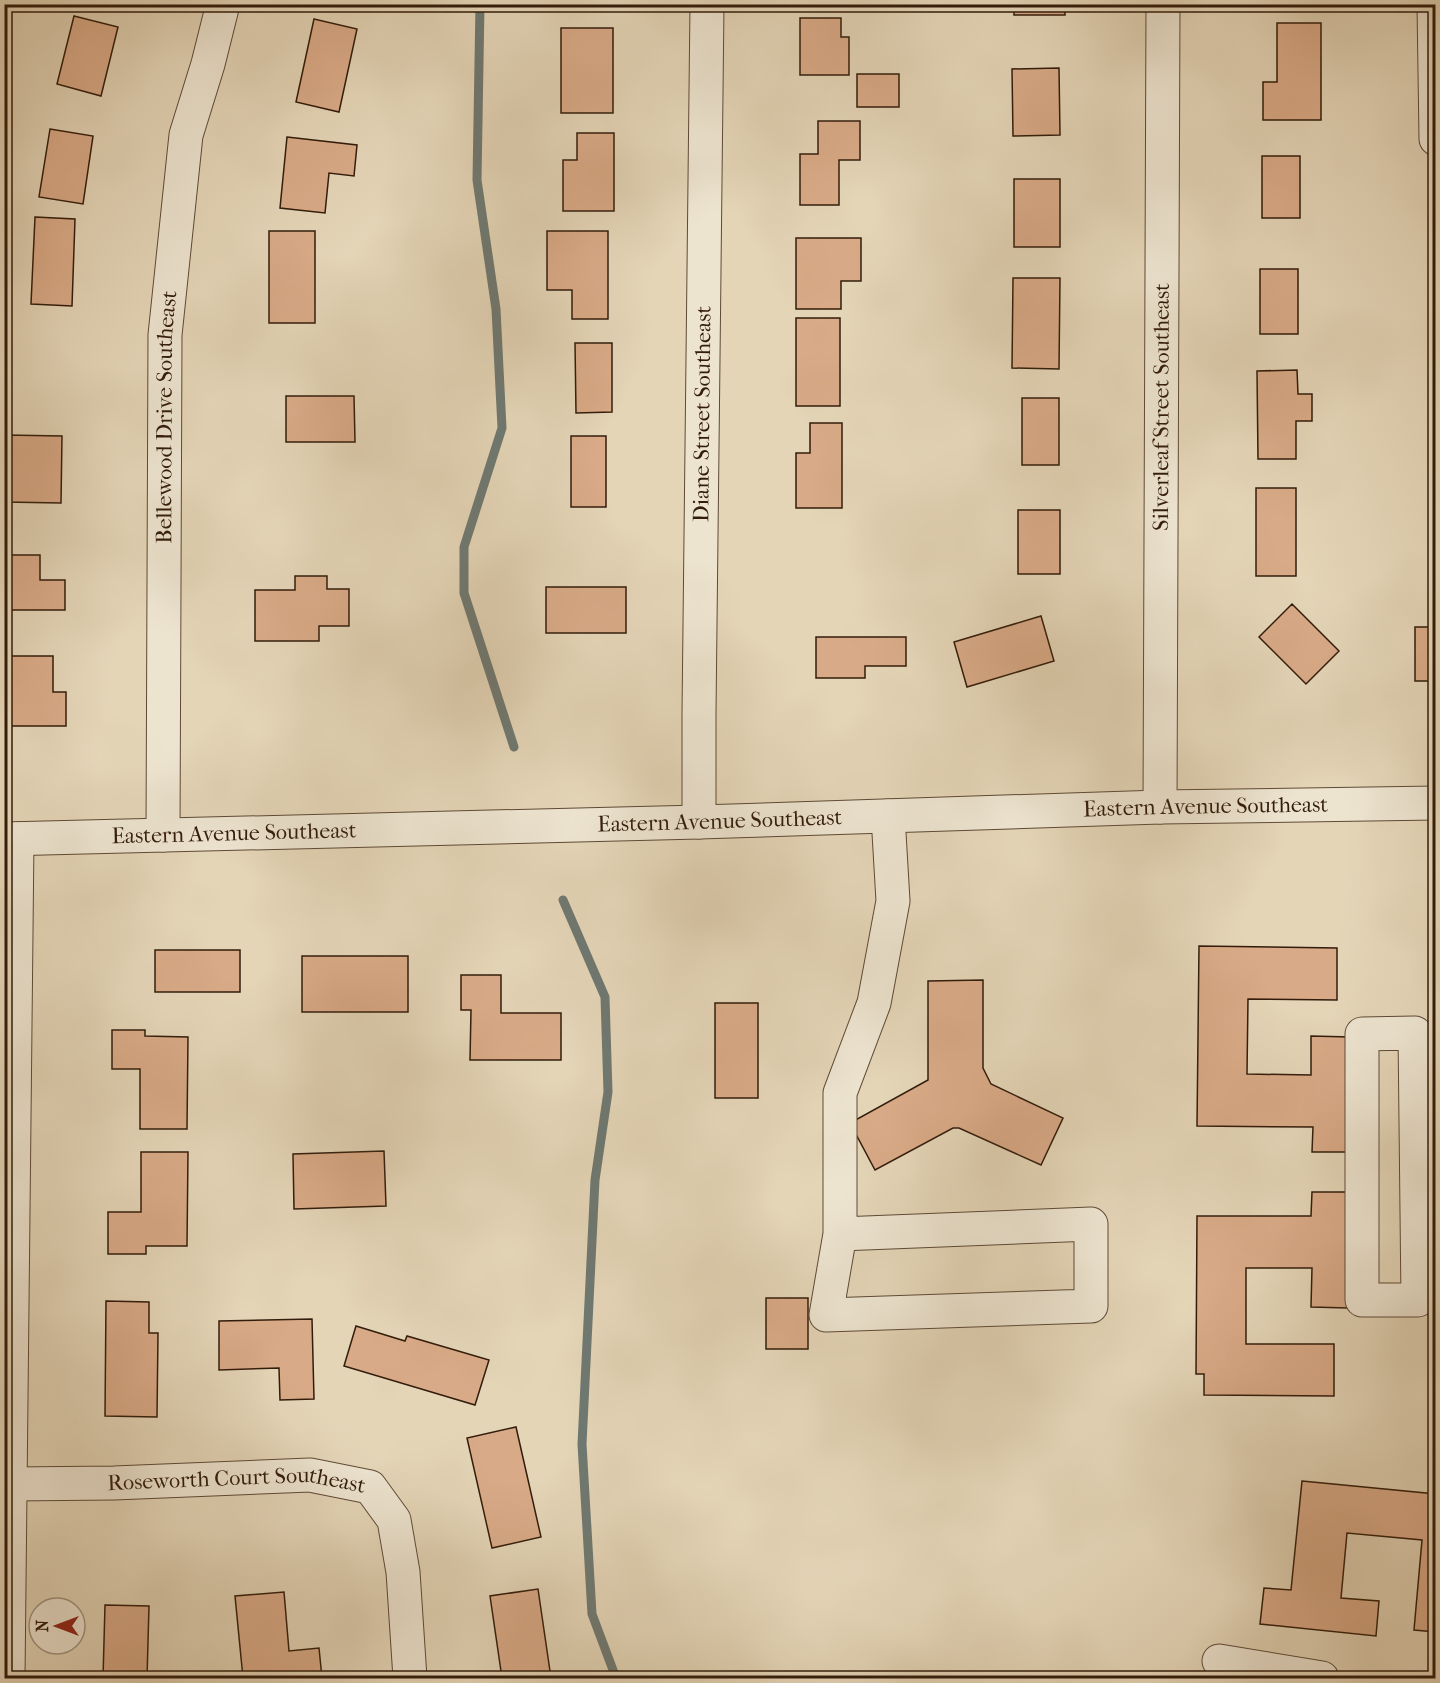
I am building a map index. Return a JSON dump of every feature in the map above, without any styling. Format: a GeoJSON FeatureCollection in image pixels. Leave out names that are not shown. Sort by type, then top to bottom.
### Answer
{"type":"FeatureCollection","features":[{"type":"Feature","properties":{"kind":"street","name":"Bellewood Drive Southeast"},"geometry":{"type":"LineString","coordinates":[[163,835],[165,335],[186,135],[208,64],[223,4]]}},
{"type":"Feature","properties":{"kind":"street","name":"Diane Street Southeast"},"geometry":{"type":"LineString","coordinates":[[699,822],[707,4]]}},
{"type":"Feature","properties":{"kind":"street","name":"Silverleaf Street Southeast"},"geometry":{"type":"LineString","coordinates":[[1160,807],[1163,4]]}},
{"type":"Feature","properties":{"kind":"street"},"geometry":{"type":"LineString","coordinates":[[1434,4],[1436,139]]}},
{"type":"Feature","properties":{"kind":"street","name":"Eastern Avenue Southeast"},"geometry":{"type":"LineString","coordinates":[[11,839],[699,822],[1160,807],[1436,803]]}},
{"type":"Feature","properties":{"kind":"street"},"geometry":{"type":"LineString","coordinates":[[840,1234],[1091,1224],[1091,1306],[826,1315],[840,1234],[840,1093],[874,1004],[893,901],[888,816]]}},
{"type":"Feature","properties":{"kind":"street"},"geometry":{"type":"LineString","coordinates":[[8,1678],[11,1484],[11,839]]}},
{"type":"Feature","properties":{"kind":"street"},"geometry":{"type":"LineString","coordinates":[[1415,1033],[1426,1168],[1419,1300],[1362,1300],[1362,1034],[1415,1033]]}},
{"type":"Feature","properties":{"kind":"street","name":"Roseworth Court Southeast"},"geometry":{"type":"LineString","coordinates":[[11,1484],[114,1483],[310,1475],[370,1487],[394,1520],[403,1572],[410,1678]]}},
{"type":"Feature","properties":{"kind":"street"},"geometry":{"type":"LineString","coordinates":[[1219,1661],[1322,1678]]}},
{"type":"Feature","properties":{"kind":"building"},"geometry":{"type":"Polygon","coordinates":[[[1014,4],[1065,4],[1065,15],[1014,15],[1014,4]]]}},
{"type":"Feature","properties":{"kind":"building"},"geometry":{"type":"Polygon","coordinates":[[[74,16],[118,27],[101,96],[57,84],[74,16]]]}},
{"type":"Feature","properties":{"kind":"building"},"geometry":{"type":"Polygon","coordinates":[[[800,18],[841,18],[841,37],[849,37],[849,75],[800,75],[800,18]]]}},
{"type":"Feature","properties":{"kind":"building"},"geometry":{"type":"Polygon","coordinates":[[[314,19],[357,29],[339,112],[296,102],[314,19]]]}},
{"type":"Feature","properties":{"kind":"building"},"geometry":{"type":"Polygon","coordinates":[[[1277,23],[1321,23],[1321,120],[1263,120],[1263,82],[1277,82],[1277,23]]]}},
{"type":"Feature","properties":{"kind":"building"},"geometry":{"type":"Polygon","coordinates":[[[561,28],[613,28],[613,113],[561,113],[561,28]]]}},
{"type":"Feature","properties":{"kind":"building"},"geometry":{"type":"Polygon","coordinates":[[[1059,68],[1060,135],[1013,136],[1012,69],[1059,68]]]}},
{"type":"Feature","properties":{"kind":"building"},"geometry":{"type":"Polygon","coordinates":[[[857,74],[899,74],[899,107],[857,107],[857,74]]]}},
{"type":"Feature","properties":{"kind":"building"},"geometry":{"type":"Polygon","coordinates":[[[818,121],[860,121],[860,160],[839,160],[839,205],[800,205],[800,154],[818,154],[818,121]]]}},
{"type":"Feature","properties":{"kind":"building"},"geometry":{"type":"Polygon","coordinates":[[[50,129],[93,136],[83,204],[39,197],[50,129]]]}},
{"type":"Feature","properties":{"kind":"building"},"geometry":{"type":"Polygon","coordinates":[[[577,133],[614,133],[614,211],[563,211],[563,160],[577,160],[577,133]]]}},
{"type":"Feature","properties":{"kind":"building"},"geometry":{"type":"Polygon","coordinates":[[[287,137],[357,145],[354,176],[329,173],[325,213],[280,208],[287,137]]]}},
{"type":"Feature","properties":{"kind":"building"},"geometry":{"type":"Polygon","coordinates":[[[1262,156],[1300,156],[1300,218],[1262,218],[1262,156]]]}},
{"type":"Feature","properties":{"kind":"building"},"geometry":{"type":"Polygon","coordinates":[[[1014,179],[1060,179],[1060,247],[1014,247],[1014,179]]]}},
{"type":"Feature","properties":{"kind":"building"},"geometry":{"type":"Polygon","coordinates":[[[35,217],[75,219],[72,306],[31,304],[35,217]]]}},
{"type":"Feature","properties":{"kind":"building"},"geometry":{"type":"Polygon","coordinates":[[[269,231],[315,231],[315,323],[269,323],[269,231]]]}},
{"type":"Feature","properties":{"kind":"building"},"geometry":{"type":"Polygon","coordinates":[[[547,231],[608,231],[608,319],[572,319],[572,290],[547,290],[547,231]]]}},
{"type":"Feature","properties":{"kind":"building"},"geometry":{"type":"Polygon","coordinates":[[[796,238],[861,238],[861,281],[841,281],[841,309],[796,309],[796,238]]]}},
{"type":"Feature","properties":{"kind":"building"},"geometry":{"type":"Polygon","coordinates":[[[1260,269],[1298,269],[1298,334],[1260,334],[1260,269]]]}},
{"type":"Feature","properties":{"kind":"building"},"geometry":{"type":"Polygon","coordinates":[[[1013,278],[1060,278],[1059,369],[1012,368],[1013,278]]]}},
{"type":"Feature","properties":{"kind":"building"},"geometry":{"type":"Polygon","coordinates":[[[796,318],[840,318],[840,406],[796,406],[796,318]]]}},
{"type":"Feature","properties":{"kind":"building"},"geometry":{"type":"Polygon","coordinates":[[[575,343],[612,343],[612,412],[576,413],[575,343]]]}},
{"type":"Feature","properties":{"kind":"building"},"geometry":{"type":"Polygon","coordinates":[[[1297,370],[1298,394],[1312,394],[1312,421],[1296,421],[1296,459],[1258,459],[1257,371],[1297,370]]]}},
{"type":"Feature","properties":{"kind":"building"},"geometry":{"type":"Polygon","coordinates":[[[286,396],[354,396],[355,442],[286,442],[286,396]]]}},
{"type":"Feature","properties":{"kind":"building"},"geometry":{"type":"Polygon","coordinates":[[[1022,398],[1059,398],[1059,465],[1022,465],[1022,398]]]}},
{"type":"Feature","properties":{"kind":"building"},"geometry":{"type":"Polygon","coordinates":[[[810,423],[842,423],[842,508],[796,508],[796,453],[810,453],[810,423]]]}},
{"type":"Feature","properties":{"kind":"building"},"geometry":{"type":"Polygon","coordinates":[[[4,435],[62,436],[61,503],[4,502],[4,435]]]}},
{"type":"Feature","properties":{"kind":"building"},"geometry":{"type":"Polygon","coordinates":[[[571,436],[606,436],[606,507],[571,507],[571,436]]]}},
{"type":"Feature","properties":{"kind":"building"},"geometry":{"type":"Polygon","coordinates":[[[1256,488],[1296,488],[1296,576],[1256,576],[1256,488]]]}},
{"type":"Feature","properties":{"kind":"building"},"geometry":{"type":"Polygon","coordinates":[[[1018,510],[1060,510],[1060,574],[1018,574],[1018,510]]]}},
{"type":"Feature","properties":{"kind":"building"},"geometry":{"type":"Polygon","coordinates":[[[4,555],[40,555],[40,580],[65,580],[65,610],[4,610],[4,555]]]}},
{"type":"Feature","properties":{"kind":"building"},"geometry":{"type":"Polygon","coordinates":[[[295,576],[327,576],[327,589],[349,589],[349,626],[319,626],[319,641],[255,641],[255,590],[295,590],[295,576]]]}},
{"type":"Feature","properties":{"kind":"building"},"geometry":{"type":"Polygon","coordinates":[[[546,587],[626,587],[626,633],[546,633],[546,587]]]}},
{"type":"Feature","properties":{"kind":"building"},"geometry":{"type":"Polygon","coordinates":[[[1292,604],[1339,651],[1306,684],[1259,637],[1292,604]]]}},
{"type":"Feature","properties":{"kind":"building"},"geometry":{"type":"Polygon","coordinates":[[[1041,616],[1054,661],[967,687],[954,642],[1041,616]]]}},
{"type":"Feature","properties":{"kind":"building"},"geometry":{"type":"Polygon","coordinates":[[[1415,627],[1436,627],[1436,681],[1415,681],[1415,627]]]}},
{"type":"Feature","properties":{"kind":"building"},"geometry":{"type":"Polygon","coordinates":[[[816,637],[906,637],[906,666],[865,666],[865,678],[816,678],[816,637]]]}},
{"type":"Feature","properties":{"kind":"building"},"geometry":{"type":"Polygon","coordinates":[[[4,656],[53,656],[53,692],[66,692],[66,726],[4,726],[4,656]]]}},
{"type":"Feature","properties":{"kind":"building"},"geometry":{"type":"Polygon","coordinates":[[[1199,946],[1337,948],[1337,1000],[1248,999],[1247,1074],[1311,1075],[1311,1036],[1350,1037],[1348,1152],[1312,1152],[1313,1127],[1197,1126],[1199,946]]]}},
{"type":"Feature","properties":{"kind":"building"},"geometry":{"type":"Polygon","coordinates":[[[155,950],[240,950],[240,992],[155,992],[155,950]]]}},
{"type":"Feature","properties":{"kind":"building"},"geometry":{"type":"Polygon","coordinates":[[[302,956],[408,956],[408,1012],[302,1012],[302,956]]]}},
{"type":"Feature","properties":{"kind":"building"},"geometry":{"type":"Polygon","coordinates":[[[461,975],[501,975],[501,1013],[561,1013],[561,1060],[470,1060],[471,1010],[461,1010],[461,975]]]}},
{"type":"Feature","properties":{"kind":"building"},"geometry":{"type":"Polygon","coordinates":[[[983,980],[983,1068],[991,1084],[1063,1118],[1041,1165],[959,1128],[953,1128],[875,1170],[850,1123],[928,1080],[928,981],[983,980]]]}},
{"type":"Feature","properties":{"kind":"building"},"geometry":{"type":"Polygon","coordinates":[[[715,1003],[758,1003],[758,1098],[715,1098],[715,1003]]]}},
{"type":"Feature","properties":{"kind":"building"},"geometry":{"type":"Polygon","coordinates":[[[112,1030],[145,1030],[145,1036],[188,1037],[187,1129],[140,1129],[140,1069],[112,1069],[112,1030]]]}},
{"type":"Feature","properties":{"kind":"building"},"geometry":{"type":"Polygon","coordinates":[[[384,1151],[386,1206],[294,1209],[293,1154],[384,1151]]]}},
{"type":"Feature","properties":{"kind":"building"},"geometry":{"type":"Polygon","coordinates":[[[141,1152],[188,1152],[187,1246],[146,1246],[146,1254],[108,1254],[108,1212],[141,1212],[141,1152]]]}},
{"type":"Feature","properties":{"kind":"building"},"geometry":{"type":"Polygon","coordinates":[[[1312,1192],[1349,1192],[1348,1308],[1311,1307],[1312,1268],[1246,1268],[1246,1344],[1334,1344],[1334,1396],[1204,1395],[1204,1374],[1196,1374],[1197,1216],[1311,1216],[1312,1192]]]}},
{"type":"Feature","properties":{"kind":"building"},"geometry":{"type":"Polygon","coordinates":[[[1429,1201],[1436,1202],[1436,1315],[1428,1315],[1429,1201]]]}},
{"type":"Feature","properties":{"kind":"building"},"geometry":{"type":"Polygon","coordinates":[[[766,1298],[808,1298],[808,1349],[766,1349],[766,1298]]]}},
{"type":"Feature","properties":{"kind":"building"},"geometry":{"type":"Polygon","coordinates":[[[106,1301],[149,1302],[149,1333],[158,1333],[157,1417],[105,1416],[106,1301]]]}},
{"type":"Feature","properties":{"kind":"building"},"geometry":{"type":"Polygon","coordinates":[[[312,1319],[314,1399],[280,1400],[279,1368],[219,1370],[219,1321],[312,1319]]]}},
{"type":"Feature","properties":{"kind":"building"},"geometry":{"type":"Polygon","coordinates":[[[356,1326],[405,1341],[407,1336],[489,1360],[475,1405],[344,1366],[356,1326]]]}},
{"type":"Feature","properties":{"kind":"building"},"geometry":{"type":"Polygon","coordinates":[[[516,1427],[541,1537],[492,1548],[467,1438],[516,1427]]]}},
{"type":"Feature","properties":{"kind":"building"},"geometry":{"type":"Polygon","coordinates":[[[1302,1481],[1436,1494],[1436,1632],[1414,1630],[1422,1540],[1347,1533],[1341,1598],[1379,1601],[1376,1636],[1260,1624],[1264,1588],[1291,1590],[1302,1481]]]}},
{"type":"Feature","properties":{"kind":"building"},"geometry":{"type":"Polygon","coordinates":[[[538,1589],[551,1678],[502,1678],[490,1596],[538,1589]]]}},
{"type":"Feature","properties":{"kind":"building"},"geometry":{"type":"Polygon","coordinates":[[[284,1592],[289,1651],[319,1648],[322,1678],[243,1678],[235,1596],[284,1592]]]}},
{"type":"Feature","properties":{"kind":"building"},"geometry":{"type":"Polygon","coordinates":[[[105,1605],[149,1606],[147,1678],[103,1678],[105,1605]]]}},
{"type":"Feature","properties":{"kind":"waterway"},"geometry":{"type":"LineString","coordinates":[[480,4],[477,180],[496,309],[502,428],[464,547],[464,593],[514,747]]}},
{"type":"Feature","properties":{"kind":"waterway"},"geometry":{"type":"LineString","coordinates":[[563,900],[605,997],[608,1092],[595,1180],[582,1444],[592,1614],[616,1678]]}}]}
